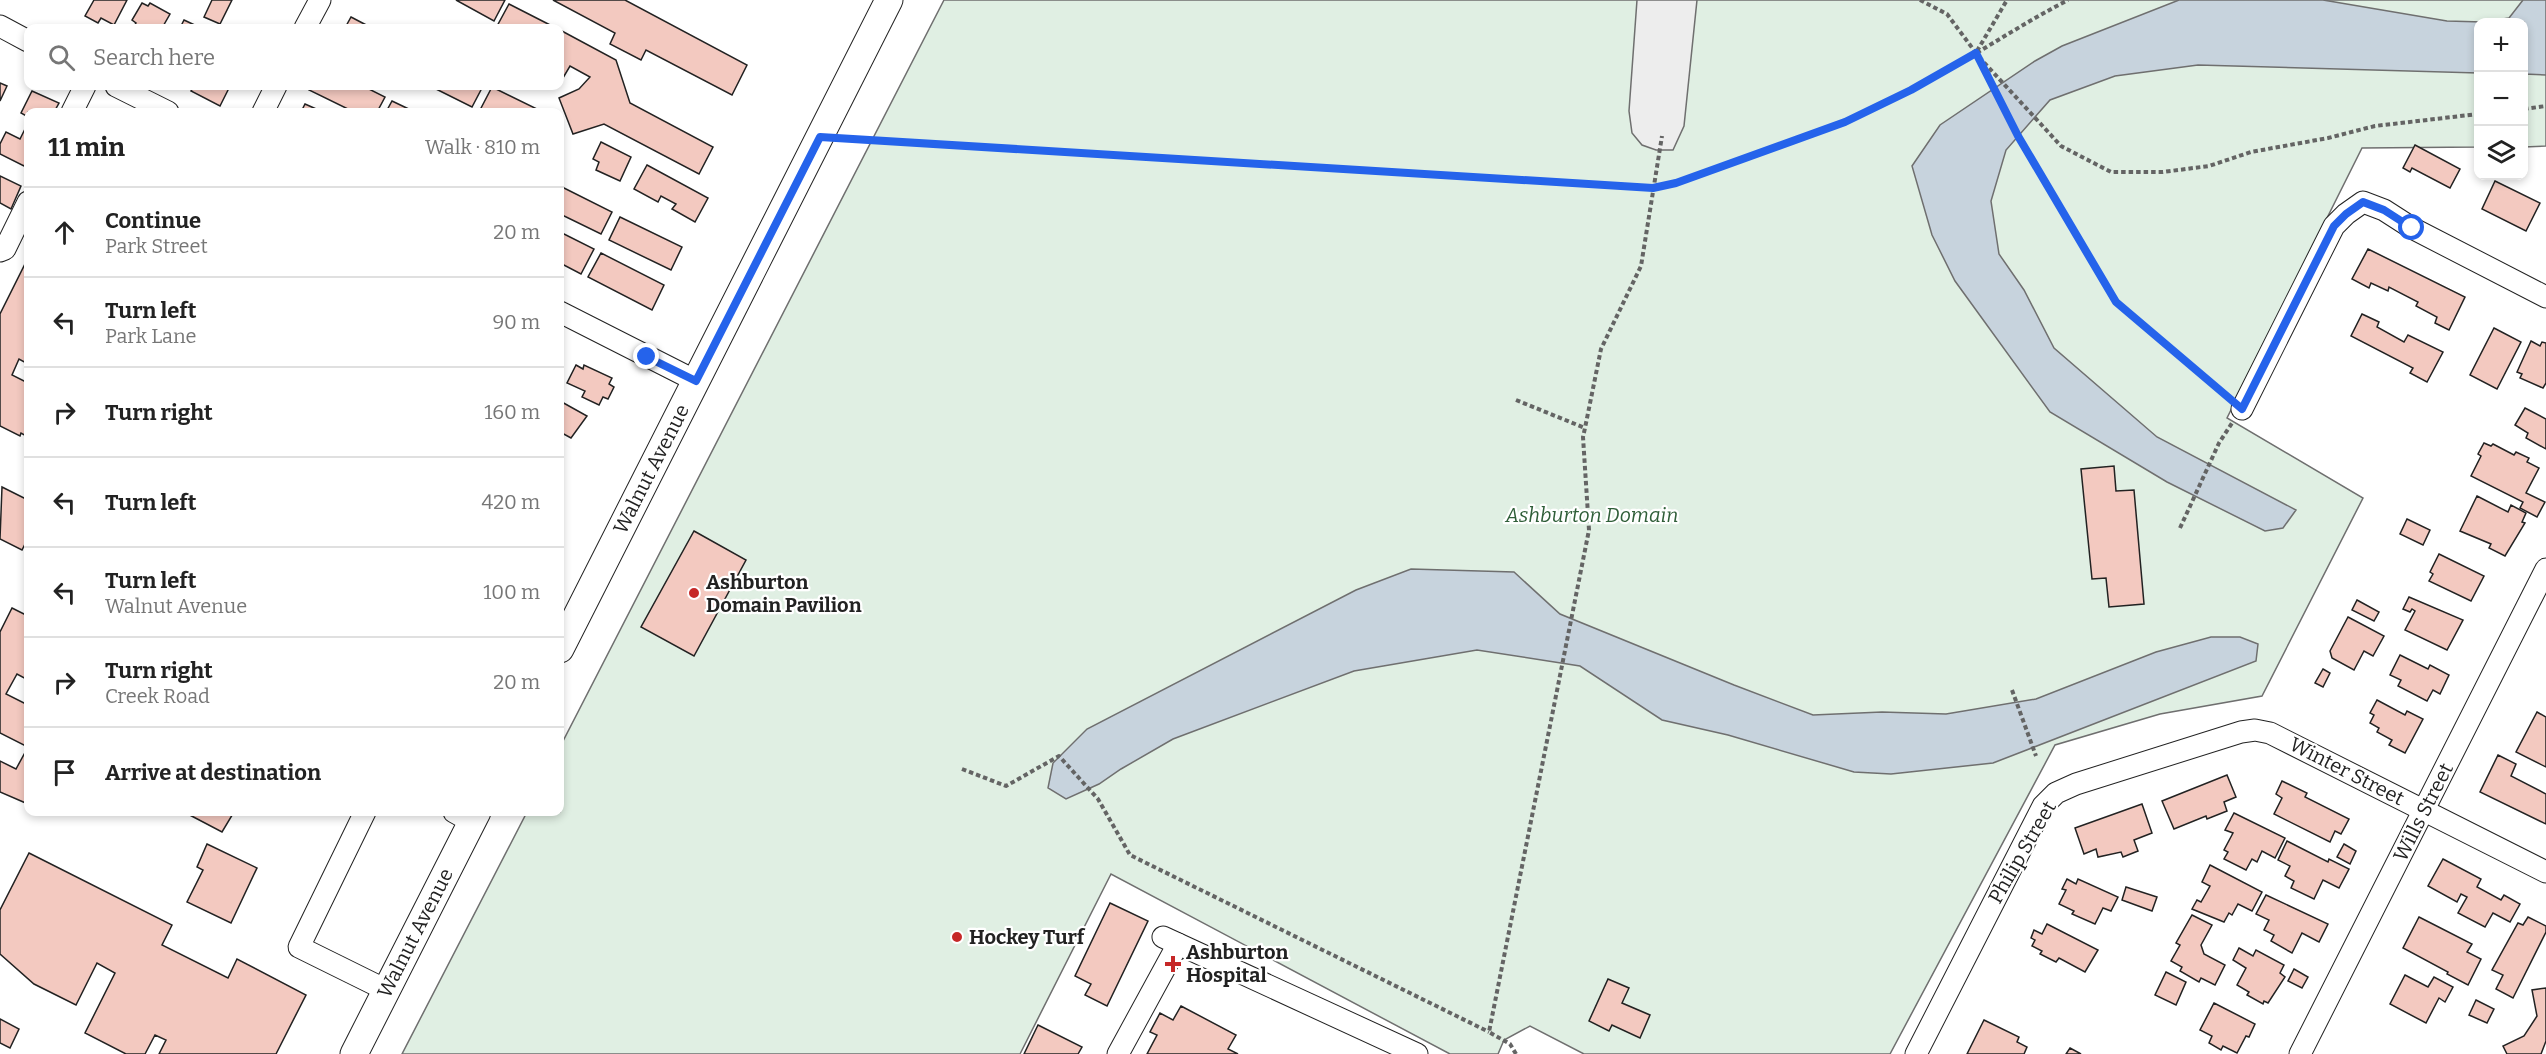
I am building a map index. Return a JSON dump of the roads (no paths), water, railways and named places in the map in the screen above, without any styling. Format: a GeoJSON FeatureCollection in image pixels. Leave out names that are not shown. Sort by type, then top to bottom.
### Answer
{"type":"FeatureCollection","features":[{"type":"Feature","properties":{"kind":"main road","name":"Walnut Avenue"},"geometry":{"type":"LineString","coordinates":[[564,641],[889,0]]}},
{"type":"Feature","properties":{"kind":"main road","name":"Walnut Avenue"},"geometry":{"type":"LineString","coordinates":[[354,1054],[468,816]]}},
{"type":"Feature","properties":{"kind":"street"},"geometry":{"type":"LineString","coordinates":[[307,24],[320,0]]}},
{"type":"Feature","properties":{"kind":"street"},"geometry":{"type":"LineString","coordinates":[[0,26],[24,39]]}},
{"type":"Feature","properties":{"kind":"street"},"geometry":{"type":"LineString","coordinates":[[74,108],[83,90]]}},
{"type":"Feature","properties":{"kind":"street"},"geometry":{"type":"LineString","coordinates":[[124,90],[160,108]]}},
{"type":"Feature","properties":{"kind":"street"},"geometry":{"type":"LineString","coordinates":[[265,108],[274,90]]}},
{"type":"Feature","properties":{"kind":"street"},"geometry":{"type":"LineString","coordinates":[[2242,409],[2334,226],[2363,202],[2384,210],[2412,228],[2546,297]]}},
{"type":"Feature","properties":{"kind":"street"},"geometry":{"type":"LineString","coordinates":[[0,251],[5,249],[24,210]]}},
{"type":"Feature","properties":{"kind":"street"},"geometry":{"type":"LineString","coordinates":[[564,314],[696,381]]}},
{"type":"Feature","properties":{"kind":"street","name":"Wills Street"},"geometry":{"type":"LineString","coordinates":[[2300,1054],[2546,569]]}},
{"type":"Feature","properties":{"kind":"street","name":"Winter Street"},"geometry":{"type":"LineString","coordinates":[[2241,732],[2255,730],[2270,733],[2546,872]]}},
{"type":"Feature","properties":{"kind":"street","name":"Philip Street"},"geometry":{"type":"LineString","coordinates":[[1916,1054],[2026,837],[2043,806],[2056,793],[2076,784],[2241,732]]}},
{"type":"Feature","properties":{"kind":"street"},"geometry":{"type":"LineString","coordinates":[[363,816],[299,947],[386,990]]}},
{"type":"Feature","properties":{"kind":"street"},"geometry":{"type":"LineString","coordinates":[[1118,1054],[1171,941],[1417,1054]]}},
{"type":"Feature","properties":{"kind":"place","name":"Ashburton Domain Pavilion"},"geometry":{"type":"Point","coordinates":[694,593]}},
{"type":"Feature","properties":{"kind":"place","name":"Hockey Turf"},"geometry":{"type":"Point","coordinates":[957,937]}},
{"type":"Feature","properties":{"kind":"place","name":"Ashburton Hospital"},"geometry":{"type":"Point","coordinates":[1173,964]}},
{"type":"Feature","properties":{"kind":"park label","name":"Ashburton Domain"},"geometry":{"type":"Point","coordinates":[1592,515]}}]}
